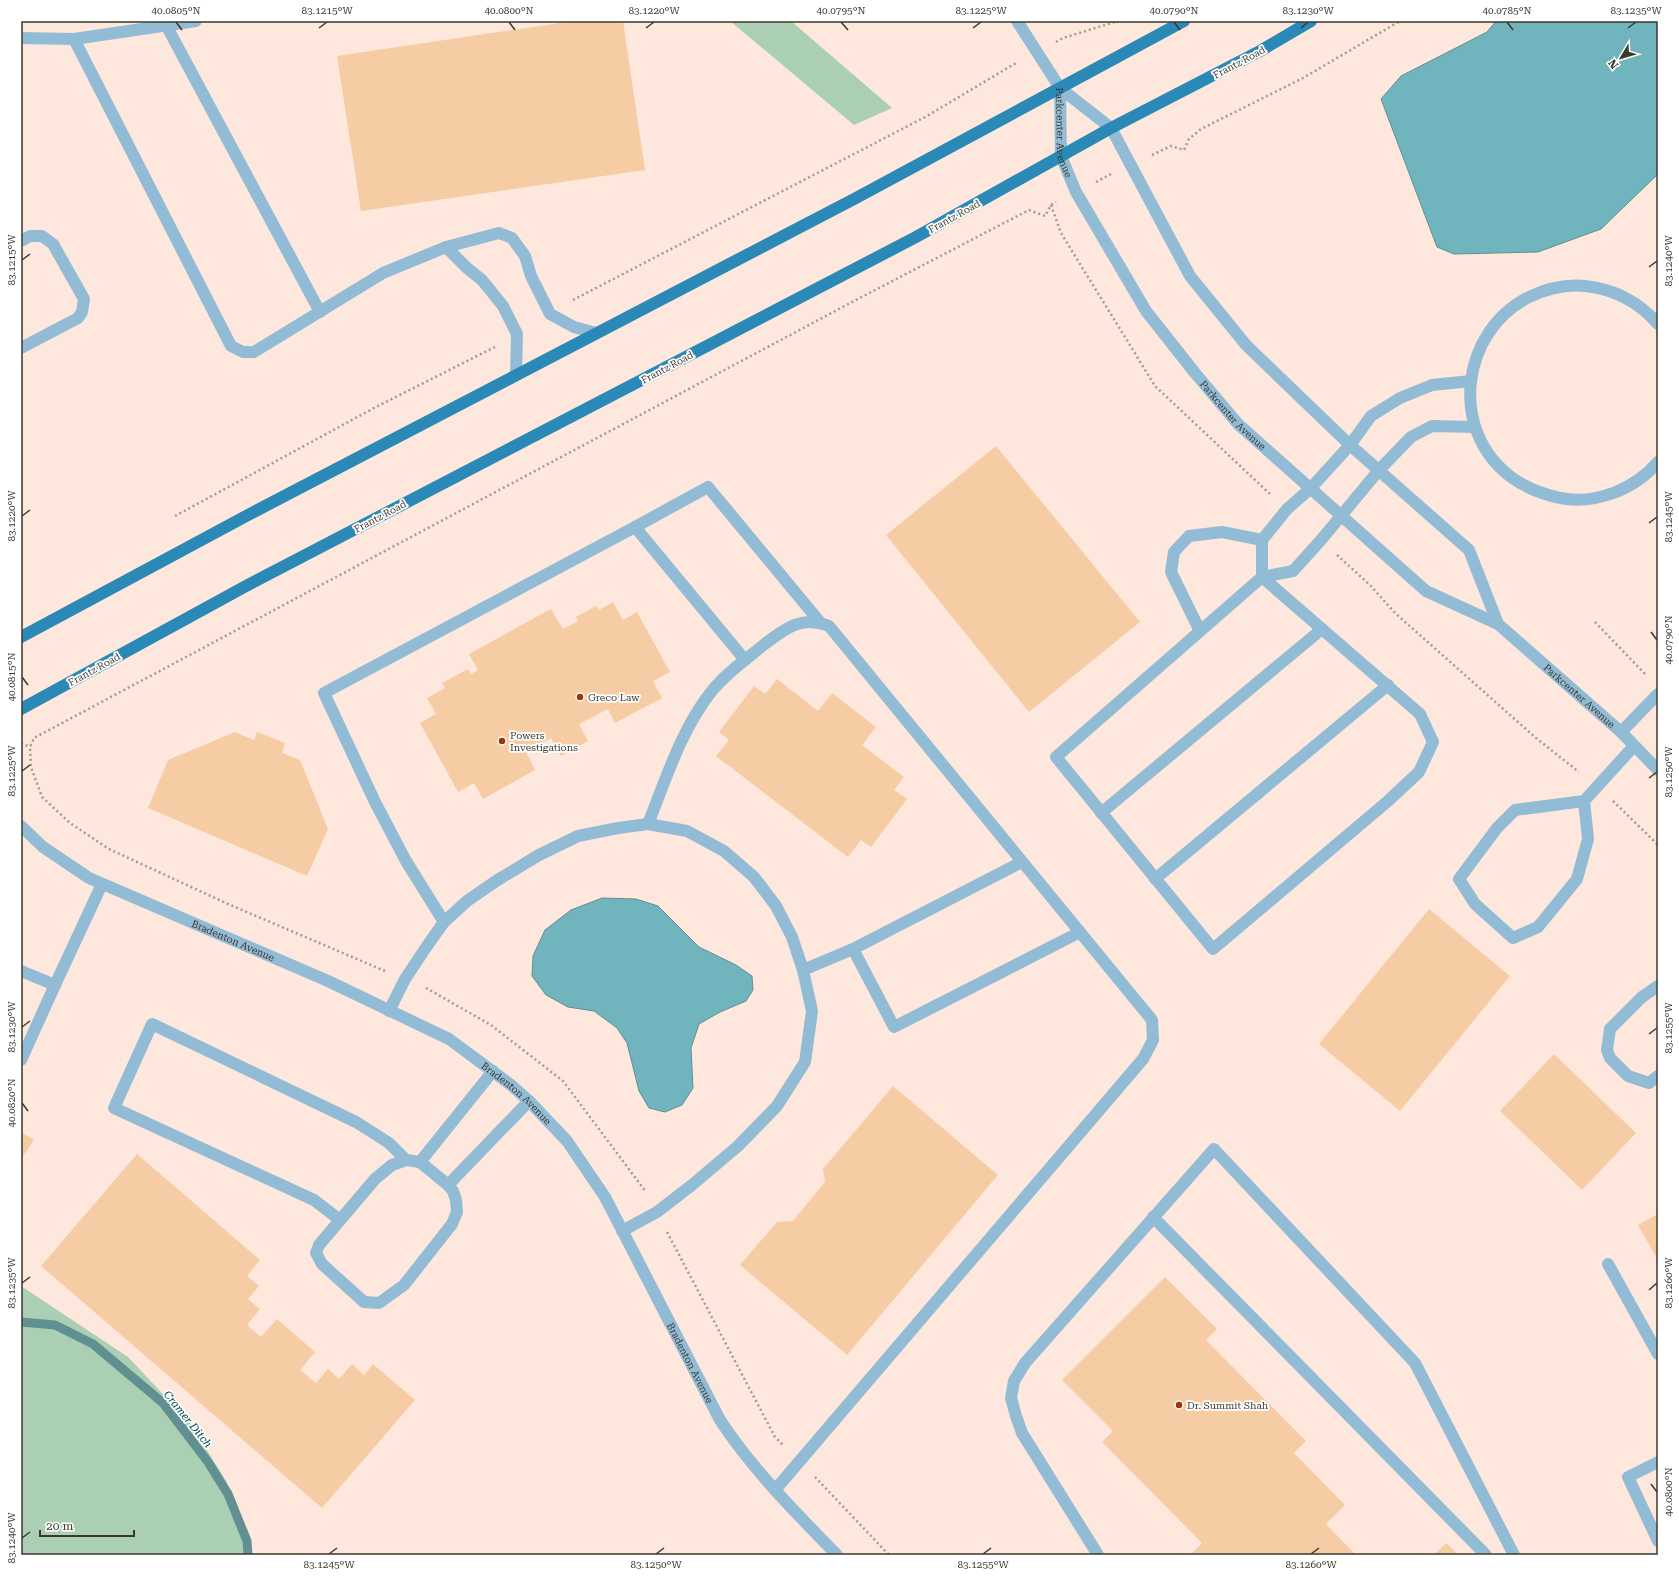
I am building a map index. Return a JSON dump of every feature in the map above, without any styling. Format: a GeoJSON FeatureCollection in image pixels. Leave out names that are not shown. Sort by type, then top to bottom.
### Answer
{"type":"FeatureCollection","features":[{"type":"Feature","properties":{"kind":"main road"},"geometry":{"type":"LineString","coordinates":[[21,637],[248,515],[856,198],[1184,21]]}},
{"type":"Feature","properties":{"kind":"main road","name":"Frantz Road"},"geometry":{"type":"LineString","coordinates":[[21,708],[246,586],[916,237],[1111,128],[1260,51],[1311,21]]}},
{"type":"Feature","properties":{"kind":"street"},"geometry":{"type":"LineString","coordinates":[[21,38],[74,39],[196,21]]}},
{"type":"Feature","properties":{"kind":"street"},"geometry":{"type":"LineString","coordinates":[[1017,21],[1060,88]]}},
{"type":"Feature","properties":{"kind":"street"},"geometry":{"type":"LineString","coordinates":[[166,25],[320,312]]}},
{"type":"Feature","properties":{"kind":"street"},"geometry":{"type":"LineString","coordinates":[[74,39],[230,346],[242,352],[254,352],[383,273],[446,247],[499,233],[512,238],[524,256],[531,276],[550,314],[574,327],[596,333]]}},
{"type":"Feature","properties":{"kind":"street","name":"Parkcenter Avenue"},"geometry":{"type":"LineString","coordinates":[[1060,88],[1111,128],[1190,276],[1246,345],[1350,445],[1468,550],[1498,624]]}},
{"type":"Feature","properties":{"kind":"street","name":"Parkcenter Avenue"},"geometry":{"type":"LineString","coordinates":[[1060,88],[1061,156],[1076,192],[1146,311],[1238,424],[1426,591],[1498,624],[1621,732],[1658,770]]}},
{"type":"Feature","properties":{"kind":"street"},"geometry":{"type":"LineString","coordinates":[[21,241],[30,236],[42,236],[53,244],[84,299],[82,312],[78,318],[21,348]]}},
{"type":"Feature","properties":{"kind":"street"},"geometry":{"type":"LineString","coordinates":[[446,247],[467,268],[482,280],[503,306],[517,334],[516,375]]}},
{"type":"Feature","properties":{"kind":"street"},"geometry":{"type":"LineString","coordinates":[[1658,324],[1635,303],[1617,294],[1597,288],[1577,286],[1557,287],[1538,293],[1519,302],[1503,315],[1490,330],[1480,347],[1473,367],[1471,381],[1471,406],[1475,427],[1484,445],[1491,456],[1510,476],[1527,487],[1546,495],[1566,499],[1586,500],[1606,496],[1625,488],[1642,478],[1658,462]]}},
{"type":"Feature","properties":{"kind":"street"},"geometry":{"type":"LineString","coordinates":[[1471,381],[1432,385],[1400,398],[1371,416],[1350,445],[1310,489],[1287,509],[1262,540],[1262,577],[1420,714],[1433,742],[1419,772],[1388,801],[1213,949],[1056,757],[1262,577],[1293,571],[1379,470],[1411,437],[1432,426],[1475,427]]}},
{"type":"Feature","properties":{"kind":"street"},"geometry":{"type":"LineString","coordinates":[[444,922],[402,855],[375,802],[324,693],[708,487],[819,622]]}},
{"type":"Feature","properties":{"kind":"street"},"geometry":{"type":"LineString","coordinates":[[635,527],[745,660]]}},
{"type":"Feature","properties":{"kind":"street"},"geometry":{"type":"LineString","coordinates":[[1200,631],[1171,572],[1174,552],[1189,536],[1222,532],[1262,540]]}},
{"type":"Feature","properties":{"kind":"street"},"geometry":{"type":"LineString","coordinates":[[648,824],[674,757],[695,716],[712,691],[745,660],[784,629],[802,622],[819,622],[829,626],[1152,1020],[1153,1040],[1144,1059],[775,1490]]}},
{"type":"Feature","properties":{"kind":"street"},"geometry":{"type":"LineString","coordinates":[[1101,813],[1322,628]]}},
{"type":"Feature","properties":{"kind":"street"},"geometry":{"type":"LineString","coordinates":[[1155,879],[1388,685]]}},
{"type":"Feature","properties":{"kind":"street"},"geometry":{"type":"LineString","coordinates":[[1621,732],[1658,694]]}},
{"type":"Feature","properties":{"kind":"street"},"geometry":{"type":"LineString","coordinates":[[1584,801],[1588,839],[1577,879],[1538,927],[1513,938],[1475,904],[1459,879],[1497,828],[1515,810],[1584,801],[1634,746]]}},
{"type":"Feature","properties":{"kind":"street"},"geometry":{"type":"LineString","coordinates":[[389,1011],[405,979],[444,922],[467,901],[496,881],[540,855],[578,836],[648,824],[687,832],[724,851],[754,877],[776,906],[792,937],[803,970],[812,1011],[805,1062],[777,1106],[738,1146],[692,1186],[657,1212],[622,1231]]}},
{"type":"Feature","properties":{"kind":"street","name":"Bradenton Avenue"},"geometry":{"type":"LineString","coordinates":[[21,826],[43,847],[73,868],[102,884],[328,981],[449,1039],[493,1071],[529,1101],[567,1141],[605,1197],[720,1420],[755,1468],[838,1555]]}},
{"type":"Feature","properties":{"kind":"street"},"geometry":{"type":"LineString","coordinates":[[803,970],[853,949],[1022,862]]}},
{"type":"Feature","properties":{"kind":"street"},"geometry":{"type":"LineString","coordinates":[[21,1060],[102,884]]}},
{"type":"Feature","properties":{"kind":"street"},"geometry":{"type":"LineString","coordinates":[[853,949],[894,1027],[1080,932]]}},
{"type":"Feature","properties":{"kind":"street"},"geometry":{"type":"LineString","coordinates":[[21,971],[55,985]]}},
{"type":"Feature","properties":{"kind":"street"},"geometry":{"type":"LineString","coordinates":[[1658,986],[1642,998],[1610,1029],[1607,1050],[1610,1058],[1628,1076],[1649,1083],[1658,1076]]}},
{"type":"Feature","properties":{"kind":"street"},"geometry":{"type":"LineString","coordinates":[[340,1220],[314,1200],[114,1108],[152,1024],[356,1122],[389,1143],[406,1160]]}},
{"type":"Feature","properties":{"kind":"street"},"geometry":{"type":"LineString","coordinates":[[420,1162],[493,1071]]}},
{"type":"Feature","properties":{"kind":"street"},"geometry":{"type":"LineString","coordinates":[[448,1185],[529,1101]]}},
{"type":"Feature","properties":{"kind":"street"},"geometry":{"type":"LineString","coordinates":[[1098,1555],[1022,1433],[1011,1398],[1014,1381],[1025,1363],[1214,1149],[1415,1363],[1514,1555]]}},
{"type":"Feature","properties":{"kind":"street"},"geometry":{"type":"LineString","coordinates":[[406,1160],[420,1162],[448,1185],[453,1191],[456,1200],[457,1212],[452,1224],[404,1285],[379,1303],[364,1302],[322,1264],[316,1253],[319,1245],[375,1179],[392,1165],[406,1160]]}},
{"type":"Feature","properties":{"kind":"street"},"geometry":{"type":"LineString","coordinates":[[1153,1217],[1486,1555]]}},
{"type":"Feature","properties":{"kind":"street"},"geometry":{"type":"LineString","coordinates":[[1608,1264],[1658,1354]]}},
{"type":"Feature","properties":{"kind":"street"},"geometry":{"type":"LineString","coordinates":[[1658,1462],[1628,1478],[1658,1541]]}},
{"type":"Feature","properties":{"kind":"path"},"geometry":{"type":"LineString","coordinates":[[550,314],[569,302],[927,116],[1003,70],[1063,38],[1118,21]]}},
{"type":"Feature","properties":{"kind":"path"},"geometry":{"type":"LineString","coordinates":[[889,1555],[775,1436],[643,1187],[563,1081],[491,1025],[430,989],[228,904],[110,849],[70,823],[42,797],[31,767],[30,747],[34,738],[60,723],[854,301],[1029,210],[1045,216],[1051,204],[1130,164],[1171,146],[1184,150],[1189,139],[1201,128],[1303,78],[1400,21]]}},
{"type":"Feature","properties":{"kind":"path"},"geometry":{"type":"LineString","coordinates":[[175,516],[374,408],[517,334]]}},
{"type":"Feature","properties":{"kind":"path"},"geometry":{"type":"LineString","coordinates":[[1595,622],[1649,679]]}},
{"type":"Feature","properties":{"kind":"path"},"geometry":{"type":"LineString","coordinates":[[21,742],[30,747]]}},
{"type":"Feature","properties":{"kind":"shaded area"},"geometry":{"type":"Polygon","coordinates":[[[21,21],[730,21],[854,125],[891,108],[791,21],[1658,21],[1658,1555],[249,1555],[226,1481],[53,1308],[21,1286],[21,21]]]}},
{"type":"Feature","properties":{"kind":"green space"},"geometry":{"type":"Polygon","coordinates":[[[730,21],[791,21],[892,108],[854,125],[730,21]]]}},
{"type":"Feature","properties":{"kind":"green space"},"geometry":{"type":"Polygon","coordinates":[[[21,1286],[128,1357],[190,1423],[226,1481],[249,1555],[21,1555],[21,1286]]]}},
{"type":"Feature","properties":{"kind":"water"},"geometry":{"type":"Polygon","coordinates":[[[1496,21],[1658,21],[1658,174],[1601,229],[1538,252],[1454,254],[1437,247],[1381,99],[1401,76],[1487,32],[1496,21]]]}},
{"type":"Feature","properties":{"kind":"water"},"geometry":{"type":"Polygon","coordinates":[[[602,898],[636,899],[658,906],[699,947],[736,965],[752,976],[753,990],[746,1001],[720,1012],[699,1024],[691,1048],[693,1088],[682,1105],[665,1112],[649,1108],[639,1091],[627,1043],[617,1028],[594,1011],[568,1007],[546,995],[532,976],[533,956],[545,930],[571,910],[602,898]]]}},
{"type":"Feature","properties":{"kind":"building"},"geometry":{"type":"Polygon","coordinates":[[[573,21],[623,21],[645,170],[361,211],[337,56],[573,21]]]}},
{"type":"Feature","properties":{"kind":"building"},"geometry":{"type":"Polygon","coordinates":[[[996,446],[1140,622],[1029,712],[886,535],[996,446]]]}},
{"type":"Feature","properties":{"kind":"building"},"geometry":{"type":"Polygon","coordinates":[[[613,602],[623,620],[637,612],[670,672],[653,681],[662,698],[615,723],[608,709],[579,724],[588,741],[561,756],[551,738],[526,752],[535,770],[483,799],[474,783],[458,792],[420,723],[436,714],[427,698],[445,688],[442,683],[468,669],[471,674],[478,670],[469,654],[551,609],[563,629],[578,621],[576,617],[596,606],[599,610],[613,602]]]}},
{"type":"Feature","properties":{"kind":"building"},"geometry":{"type":"Polygon","coordinates":[[[777,679],[818,711],[832,693],[876,727],[862,745],[904,777],[894,790],[907,799],[871,847],[861,840],[848,857],[716,756],[729,740],[719,732],[754,686],[765,694],[777,679]]]}},
{"type":"Feature","properties":{"kind":"building"},"geometry":{"type":"Polygon","coordinates":[[[235,732],[254,740],[257,732],[285,743],[282,753],[300,760],[328,829],[307,876],[148,808],[168,760],[235,732]]]}},
{"type":"Feature","properties":{"kind":"building"},"geometry":{"type":"Polygon","coordinates":[[[1429,909],[1510,976],[1400,1111],[1319,1044],[1429,909]]]}},
{"type":"Feature","properties":{"kind":"building"},"geometry":{"type":"Polygon","coordinates":[[[1554,1054],[1636,1133],[1582,1190],[1500,1111],[1554,1054]]]}},
{"type":"Feature","properties":{"kind":"building"},"geometry":{"type":"Polygon","coordinates":[[[893,1086],[998,1175],[847,1355],[740,1265],[777,1222],[793,1221],[825,1182],[823,1169],[893,1086]]]}},
{"type":"Feature","properties":{"kind":"building"},"geometry":{"type":"Polygon","coordinates":[[[21,1132],[34,1140],[21,1159],[21,1132]]]}},
{"type":"Feature","properties":{"kind":"building"},"geometry":{"type":"Polygon","coordinates":[[[137,1154],[260,1260],[247,1276],[259,1286],[248,1299],[260,1309],[247,1325],[261,1337],[277,1319],[315,1352],[300,1370],[316,1383],[328,1369],[339,1379],[352,1364],[364,1375],[373,1364],[415,1400],[322,1508],[41,1266],[137,1154]]]}},
{"type":"Feature","properties":{"kind":"building"},"geometry":{"type":"Polygon","coordinates":[[[1658,1214],[1658,1260],[1638,1225],[1658,1214]]]}},
{"type":"Feature","properties":{"kind":"building","name":"Dr. Summit Shah"},"geometry":{"type":"Polygon","coordinates":[[[1165,1277],[1217,1329],[1206,1340],[1306,1441],[1294,1453],[1345,1505],[1326,1524],[1356,1555],[1190,1555],[1202,1543],[1102,1442],[1113,1431],[1062,1380],[1165,1277]]]}},
{"type":"Feature","properties":{"kind":"building"},"geometry":{"type":"Polygon","coordinates":[[[1446,1543],[1459,1555],[1434,1555],[1446,1543]]]}},
{"type":"Feature","properties":{"kind":"waterway","name":"Cramer Ditch"},"geometry":{"type":"LineString","coordinates":[[21,1322],[55,1325],[93,1344],[163,1403],[208,1462],[228,1494],[247,1541],[248,1555]]}},
{"type":"Feature","properties":{"kind":"place","name":"Greco Law"},"geometry":{"type":"Point","coordinates":[580,697]}},
{"type":"Feature","properties":{"kind":"place","name":"Powers Investigations"},"geometry":{"type":"Point","coordinates":[502,741]}},
{"type":"Feature","properties":{"kind":"place","name":"Dr. Summit Shah"},"geometry":{"type":"Point","coordinates":[1179,1405]}}]}
